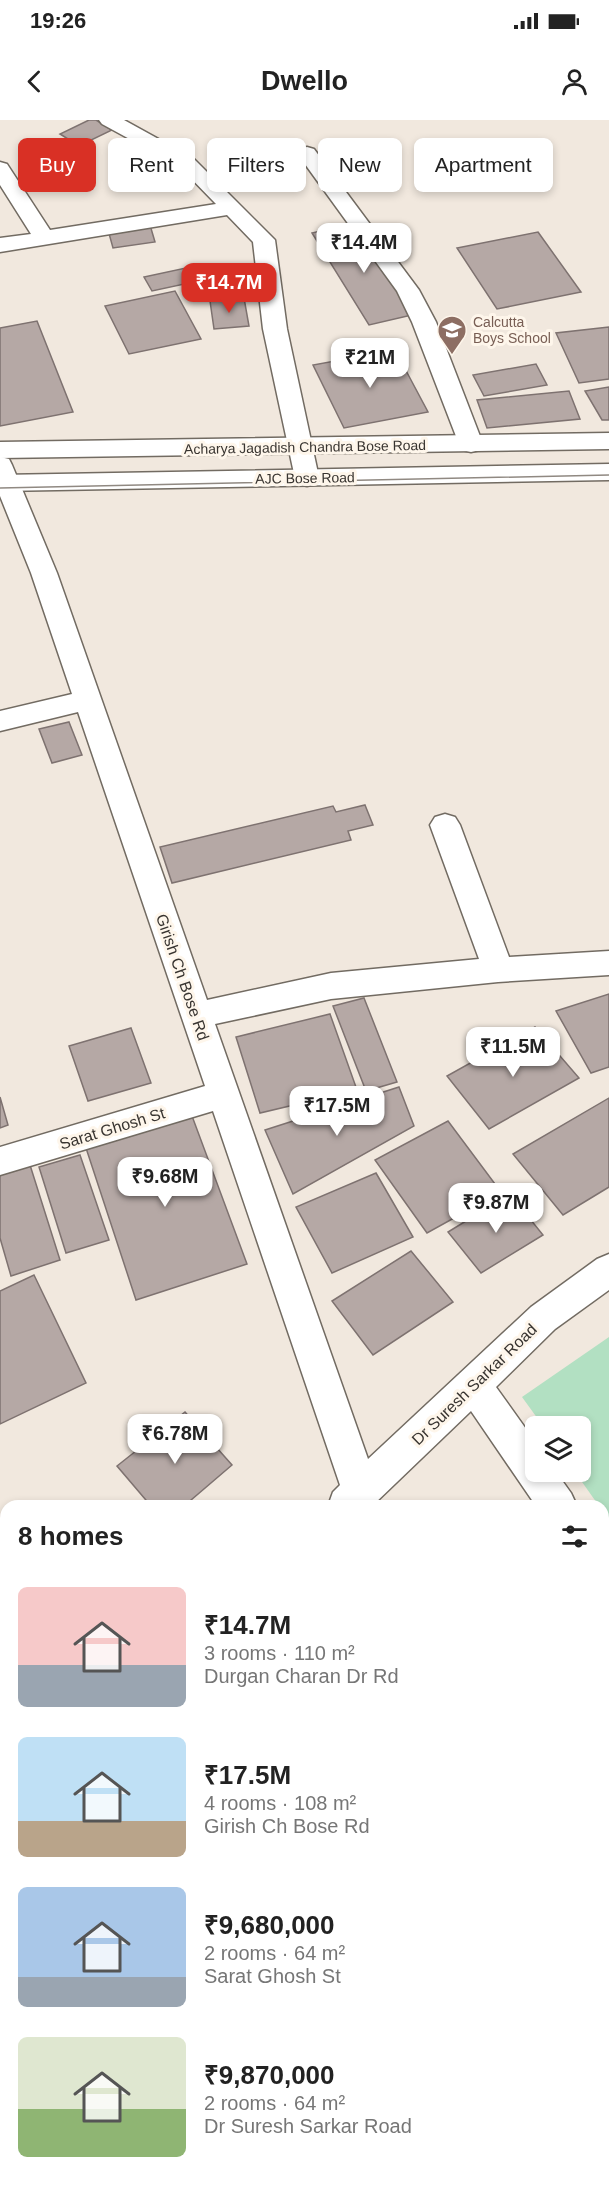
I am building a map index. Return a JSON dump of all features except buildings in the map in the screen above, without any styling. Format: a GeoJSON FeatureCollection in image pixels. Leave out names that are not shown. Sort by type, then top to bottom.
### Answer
{"type":"FeatureCollection","features":[{"type":"Feature","properties":{"kind":"street"},"geometry":{"type":"LineString","coordinates":[[109,120],[186,162],[264,240],[275,329],[307,478]]}},
{"type":"Feature","properties":{"kind":"street"},"geometry":{"type":"LineString","coordinates":[[307,153],[408,290],[424,322],[471,444]]}},
{"type":"Feature","properties":{"kind":"street"},"geometry":{"type":"LineString","coordinates":[[0,168],[45,239]]}},
{"type":"Feature","properties":{"kind":"street"},"geometry":{"type":"LineString","coordinates":[[0,245],[233,208]]}},
{"type":"Feature","properties":{"kind":"street","name":"Acharya Jagadish Chandra Bose Road"},"geometry":{"type":"LineString","coordinates":[[0,450],[609,441]]}},
{"type":"Feature","properties":{"kind":"street","name":"AJC Bose Road"},"geometry":{"type":"LineString","coordinates":[[2,477],[307,478],[609,472]]}},
{"type":"Feature","properties":{"kind":"street","name":"Girish Ch Bose Rd"},"geometry":{"type":"LineString","coordinates":[[2,477],[44,573],[224,1094],[353,1498]]}},
{"type":"Feature","properties":{"kind":"street"},"geometry":{"type":"LineString","coordinates":[[0,721],[87,700]]}},
{"type":"Feature","properties":{"kind":"street"},"geometry":{"type":"LineString","coordinates":[[445,825],[498,970]]}},
{"type":"Feature","properties":{"kind":"street"},"geometry":{"type":"LineString","coordinates":[[196,1015],[331,986],[498,970],[609,963]]}},
{"type":"Feature","properties":{"kind":"street","name":"Sarat Ghosh St"},"geometry":{"type":"LineString","coordinates":[[0,1161],[224,1094]]}},
{"type":"Feature","properties":{"kind":"street","name":"Dr Suresh Sarkar Road"},"geometry":{"type":"LineString","coordinates":[[353,1498],[543,1318],[609,1270]]}},
{"type":"Feature","properties":{"kind":"street"},"geometry":{"type":"LineString","coordinates":[[473,1384],[554,1500]]}},
{"type":"Feature","properties":{"kind":"green space"},"geometry":{"type":"Polygon","coordinates":[[[609,1337],[609,1500],[595,1500],[582,1482],[591,1482],[591,1416],[536,1416],[522,1397],[609,1337]]]}},
{"type":"Feature","properties":{"kind":"tram line"},"geometry":{"type":"LineString","coordinates":[[0,488],[609,475]]}},
{"type":"Feature","properties":{"kind":"place","name":"Calcutta Boys School"},"geometry":{"type":"Point","coordinates":[452,356]}}]}
